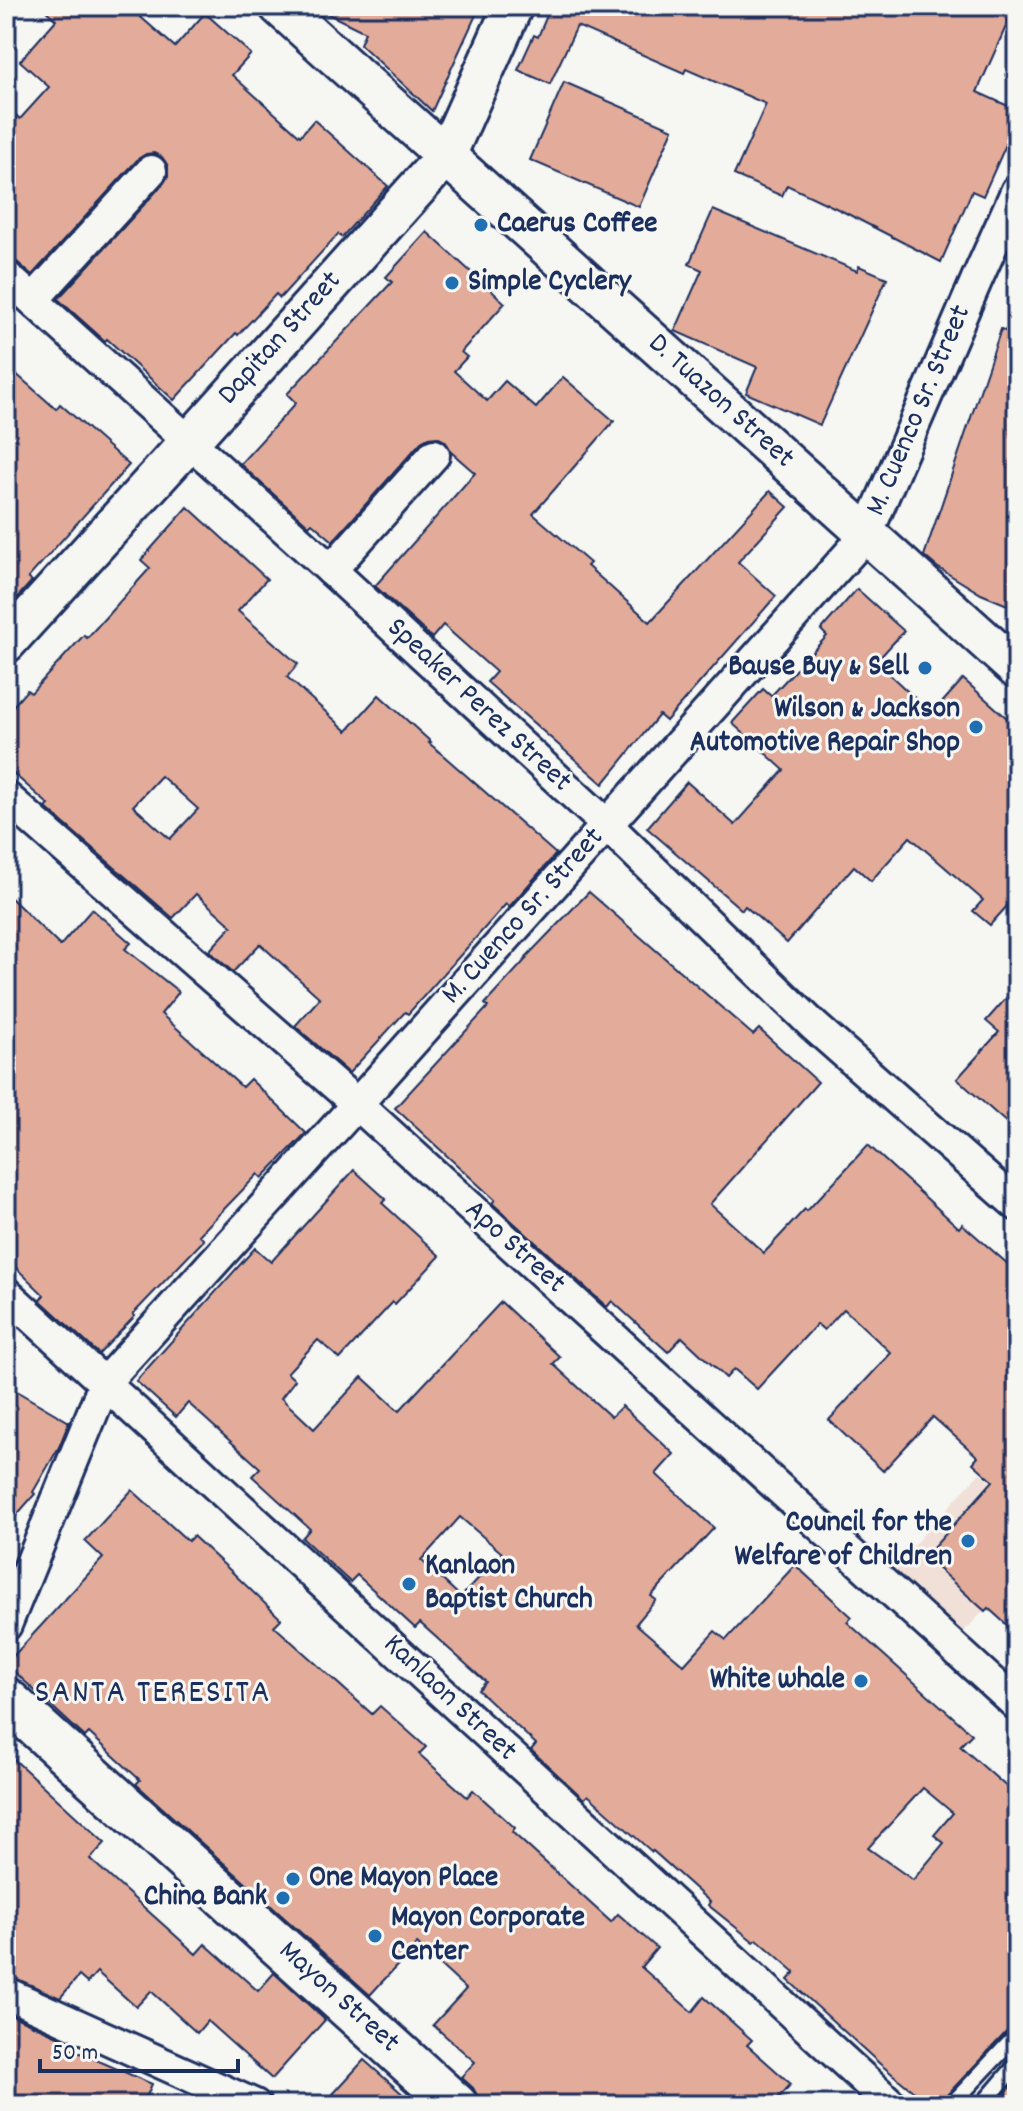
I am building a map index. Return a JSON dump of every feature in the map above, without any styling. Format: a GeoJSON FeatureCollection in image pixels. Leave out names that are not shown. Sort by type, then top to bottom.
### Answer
{"type":"FeatureCollection","features":[{"type":"Feature","properties":{"kind":"main road","name":"Mayon Street"},"geometry":{"type":"LineString","coordinates":[[6,1699],[456,2105]]}},
{"type":"Feature","properties":{"kind":"street","name":"D. Tuazon Street"},"geometry":{"type":"LineString","coordinates":[[279,6],[1017,669]]}},
{"type":"Feature","properties":{"kind":"street","name":"Dapitan Street"},"geometry":{"type":"LineString","coordinates":[[6,643],[446,156],[513,6]]}},
{"type":"Feature","properties":{"kind":"street"},"geometry":{"type":"LineString","coordinates":[[33,300],[151,171]]}},
{"type":"Feature","properties":{"kind":"street","name":"M. Cuenco Sr. Street"},"geometry":{"type":"LineString","coordinates":[[6,1625],[105,1382],[867,534],[1017,190]]}},
{"type":"Feature","properties":{"kind":"street","name":"Speaker Perez Street"},"geometry":{"type":"LineString","coordinates":[[6,276],[607,825],[814,1026],[1017,1205]]}},
{"type":"Feature","properties":{"kind":"street"},"geometry":{"type":"LineString","coordinates":[[331,570],[434,455]]}},
{"type":"Feature","properties":{"kind":"street","name":"Apo Street"},"geometry":{"type":"LineString","coordinates":[[6,797],[357,1104],[1017,1705]]}},
{"type":"Feature","properties":{"kind":"street","name":"Kanlaon Street"},"geometry":{"type":"LineString","coordinates":[[6,1293],[892,2105]]}},
{"type":"Feature","properties":{"kind":"street"},"geometry":{"type":"LineString","coordinates":[[6,1993],[255,2105]]}},
{"type":"Feature","properties":{"kind":"lane"},"geometry":{"type":"LineString","coordinates":[[951,2105],[1017,2035]]}},
{"type":"Feature","properties":{"kind":"lane"},"geometry":{"type":"LineString","coordinates":[[982,2105],[1017,2064]]}},
{"type":"Feature","properties":{"kind":"shaded area","name":"Council for the Welfare of Children"},"geometry":{"type":"Polygon","coordinates":[[[980,1473],[1017,1506],[1017,1575],[946,1651],[874,1588],[980,1473]]]}},
{"type":"Feature","properties":{"kind":"building"},"geometry":{"type":"Polygon","coordinates":[[[41,6],[128,6],[175,47],[205,13],[251,54],[232,75],[300,136],[314,120],[388,186],[342,237],[338,234],[280,298],[276,294],[238,335],[236,333],[174,400],[58,299],[164,183],[168,166],[162,157],[154,153],[138,159],[32,275],[17,262],[6,258],[6,106],[20,119],[49,87],[20,61],[56,20],[41,6]]]}},
{"type":"Feature","properties":{"kind":"building"},"geometry":{"type":"Polygon","coordinates":[[[312,6],[480,6],[432,111],[360,44],[365,32],[312,6]]]}},
{"type":"Feature","properties":{"kind":"building"},"geometry":{"type":"Polygon","coordinates":[[[535,6],[1015,6],[977,92],[1017,110],[1017,120],[983,196],[972,191],[941,262],[787,185],[782,196],[734,175],[766,104],[686,69],[684,73],[577,26],[550,84],[518,70],[548,13],[535,6]]]}},
{"type":"Feature","properties":{"kind":"building"},"geometry":{"type":"Polygon","coordinates":[[[564,82],[673,129],[639,207],[530,160],[564,82]]]}},
{"type":"Feature","properties":{"kind":"building"},"geometry":{"type":"Polygon","coordinates":[[[713,210],[857,271],[859,266],[887,278],[820,425],[746,393],[757,367],[675,331],[702,270],[689,264],[713,210]]]}},
{"type":"Feature","properties":{"kind":"building"},"geometry":{"type":"Polygon","coordinates":[[[427,232],[505,303],[461,352],[467,357],[454,371],[487,401],[505,381],[536,408],[563,377],[614,421],[533,514],[590,563],[587,566],[650,622],[770,491],[788,507],[738,562],[776,596],[666,721],[659,715],[603,784],[487,682],[496,672],[443,625],[432,638],[375,586],[475,473],[451,452],[445,441],[437,437],[421,442],[333,541],[312,523],[309,526],[240,464],[296,403],[287,394],[392,282],[386,277],[427,232]]]}},
{"type":"Feature","properties":{"kind":"building"},"geometry":{"type":"Polygon","coordinates":[[[1001,329],[1017,336],[1017,609],[981,594],[924,556],[1001,329]]]}},
{"type":"Feature","properties":{"kind":"building"},"geometry":{"type":"Polygon","coordinates":[[[6,365],[56,409],[60,404],[129,465],[28,578],[32,581],[6,610],[6,365]]]}},
{"type":"Feature","properties":{"kind":"building"},"geometry":{"type":"Polygon","coordinates":[[[188,507],[267,579],[238,611],[298,664],[287,677],[347,731],[379,695],[556,854],[349,1073],[295,1026],[320,998],[260,944],[233,972],[209,951],[232,926],[196,894],[173,918],[46,808],[49,805],[6,767],[6,714],[27,690],[31,693],[84,635],[87,638],[150,568],[141,560],[188,507]],[[161,776],[133,806],[170,839],[198,809],[161,776]]]}},
{"type":"Feature","properties":{"kind":"building"},"geometry":{"type":"Polygon","coordinates":[[[857,589],[904,631],[876,662],[932,714],[963,679],[1017,727],[1017,895],[990,925],[973,911],[983,900],[910,837],[871,881],[854,866],[787,943],[745,906],[742,910],[647,828],[687,782],[735,825],[784,770],[732,723],[763,689],[771,696],[827,636],[821,630],[857,589]]]}},
{"type":"Feature","properties":{"kind":"building"},"geometry":{"type":"Polygon","coordinates":[[[589,892],[753,1035],[759,1029],[818,1082],[710,1204],[764,1253],[868,1145],[959,1228],[962,1224],[1017,1272],[1017,1634],[988,1608],[985,1611],[925,1557],[993,1481],[973,1463],[978,1457],[933,1417],[883,1471],[829,1420],[891,1353],[844,1309],[824,1330],[817,1324],[757,1389],[734,1369],[726,1378],[682,1337],[668,1352],[612,1301],[607,1307],[492,1203],[495,1200],[395,1108],[488,1007],[485,1004],[526,957],[589,892]]]}},
{"type":"Feature","properties":{"kind":"building"},"geometry":{"type":"Polygon","coordinates":[[[6,893],[60,946],[92,909],[131,943],[125,949],[179,992],[161,1014],[242,1087],[250,1079],[306,1133],[262,1178],[258,1174],[199,1235],[204,1240],[99,1354],[40,1300],[44,1295],[6,1258],[6,893]]]}},
{"type":"Feature","properties":{"kind":"building"},"geometry":{"type":"Polygon","coordinates":[[[1017,986],[1017,1132],[957,1079],[999,1032],[986,1021],[1017,986]]]}},
{"type":"Feature","properties":{"kind":"building"},"geometry":{"type":"Polygon","coordinates":[[[354,1170],[386,1199],[382,1203],[440,1256],[340,1359],[318,1340],[287,1373],[295,1380],[281,1398],[314,1429],[362,1377],[399,1411],[501,1302],[560,1357],[553,1364],[611,1417],[622,1406],[674,1454],[656,1474],[714,1528],[651,1596],[656,1600],[636,1624],[684,1665],[715,1631],[726,1640],[795,1565],[852,1617],[847,1622],[972,1734],[960,1746],[1017,1796],[1017,2025],[1010,2028],[944,2098],[941,2105],[930,2105],[880,2064],[788,1980],[795,1972],[757,1939],[754,1942],[708,1905],[710,1902],[653,1851],[588,1795],[584,1799],[531,1750],[536,1744],[478,1690],[486,1682],[420,1623],[415,1628],[357,1575],[350,1582],[302,1538],[310,1529],[252,1476],[260,1468],[188,1403],[176,1417],[136,1381],[255,1248],[271,1262],[354,1170]],[[460,1517],[421,1560],[461,1597],[502,1553],[460,1517]],[[923,1788],[868,1848],[913,1880],[944,1843],[934,1835],[953,1813],[923,1788]]]}},
{"type":"Feature","properties":{"kind":"building"},"geometry":{"type":"Polygon","coordinates":[[[6,1385],[69,1422],[59,1447],[33,1492],[35,1494],[6,1527],[6,1385]]]}},
{"type":"Feature","properties":{"kind":"building"},"geometry":{"type":"Polygon","coordinates":[[[132,1490],[188,1541],[193,1536],[232,1572],[281,1619],[274,1626],[372,1714],[380,1706],[426,1747],[419,1754],[467,1797],[473,1790],[515,1828],[512,1832],[611,1922],[618,1914],[657,1948],[641,1967],[692,2012],[704,1997],[752,2040],[747,2045],[791,2084],[772,2105],[479,2105],[473,2088],[461,2077],[475,2062],[433,2025],[466,1989],[417,1944],[370,1995],[136,1784],[140,1780],[89,1733],[85,1737],[6,1664],[103,1558],[85,1541],[132,1490]]]}},
{"type":"Feature","properties":{"kind":"building"},"geometry":{"type":"Polygon","coordinates":[[[6,1752],[105,1843],[90,1859],[196,1954],[205,1944],[258,1991],[274,1973],[325,2020],[272,2079],[207,2021],[197,2033],[151,1991],[136,2007],[97,1972],[87,1983],[79,1976],[60,1998],[6,1975],[6,1752]]]}},
{"type":"Feature","properties":{"kind":"building"},"geometry":{"type":"Polygon","coordinates":[[[6,2013],[60,2037],[57,2043],[152,2084],[143,2105],[6,2105],[6,2013]]]}},
{"type":"Feature","properties":{"kind":"building"},"geometry":{"type":"Polygon","coordinates":[[[364,2060],[415,2105],[345,2105],[333,2094],[364,2060]]]}},
{"type":"Feature","properties":{"kind":"building"},"geometry":{"type":"Polygon","coordinates":[[[1017,2079],[1017,2105],[995,2105],[1017,2079]]]}},
{"type":"Feature","properties":{"kind":"place","name":"Caerus Coffee"},"geometry":{"type":"Point","coordinates":[481,225]}},
{"type":"Feature","properties":{"kind":"place","name":"Simple Cyclery"},"geometry":{"type":"Point","coordinates":[452,283]}},
{"type":"Feature","properties":{"kind":"place","name":"Bause Buy & Sell"},"geometry":{"type":"Point","coordinates":[925,668]}},
{"type":"Feature","properties":{"kind":"place","name":"Wilson & Jackson Automotive Repair Shop"},"geometry":{"type":"Point","coordinates":[976,727]}},
{"type":"Feature","properties":{"kind":"place","name":"Council for the Welfare of Children"},"geometry":{"type":"Point","coordinates":[968,1541]}},
{"type":"Feature","properties":{"kind":"place","name":"Kanlaon Baptist Church"},"geometry":{"type":"Point","coordinates":[409,1584]}},
{"type":"Feature","properties":{"kind":"place","name":"White whale"},"geometry":{"type":"Point","coordinates":[861,1681]}},
{"type":"Feature","properties":{"kind":"place","name":"One Mayon Place"},"geometry":{"type":"Point","coordinates":[293,1879]}},
{"type":"Feature","properties":{"kind":"place","name":"China Bank"},"geometry":{"type":"Point","coordinates":[283,1898]}},
{"type":"Feature","properties":{"kind":"place","name":"Mayon Corporate Center"},"geometry":{"type":"Point","coordinates":[375,1936]}},
{"type":"Feature","properties":{"kind":"district","name":"SANTA TERESITA"},"geometry":{"type":"Point","coordinates":[153,1694]}}]}
